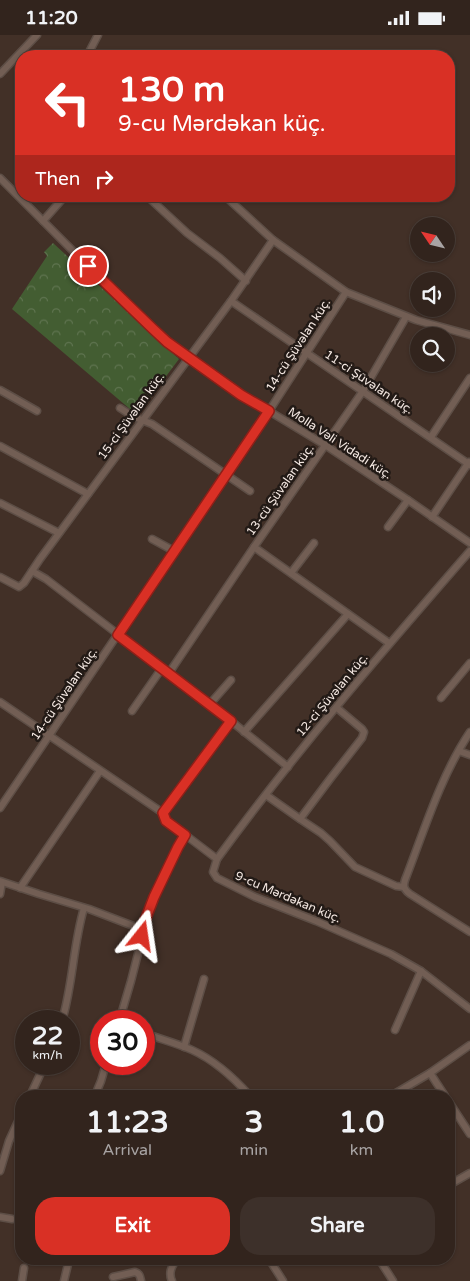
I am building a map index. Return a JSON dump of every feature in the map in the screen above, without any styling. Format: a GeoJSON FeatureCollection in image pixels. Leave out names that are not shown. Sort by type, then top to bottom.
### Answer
{"type":"FeatureCollection","features":[{"type":"Feature","properties":{"kind":"street"},"geometry":{"type":"LineString","coordinates":[[23,50],[37,35]]}},
{"type":"Feature","properties":{"kind":"street"},"geometry":{"type":"LineString","coordinates":[[90,50],[98,35]]}},
{"type":"Feature","properties":{"kind":"street"},"geometry":{"type":"LineString","coordinates":[[0,74],[15,58]]}},
{"type":"Feature","properties":{"kind":"street","name":"Molla Vəli Vidadi küç."},"geometry":{"type":"LineString","coordinates":[[0,178],[15,193]]}},
{"type":"Feature","properties":{"kind":"street"},"geometry":{"type":"LineString","coordinates":[[0,191],[6,184]]}},
{"type":"Feature","properties":{"kind":"street","name":"Molla Vəli Vidadi küç."},"geometry":{"type":"LineString","coordinates":[[24,202],[152,328],[188,358],[241,395],[325,445],[470,543]]}},
{"type":"Feature","properties":{"kind":"street"},"geometry":{"type":"LineString","coordinates":[[43,221],[60,202]]}},
{"type":"Feature","properties":{"kind":"street"},"geometry":{"type":"LineString","coordinates":[[153,202],[187,233],[246,281]]}},
{"type":"Feature","properties":{"kind":"street"},"geometry":{"type":"LineString","coordinates":[[231,202],[273,240],[346,292],[406,317],[470,335]]}},
{"type":"Feature","properties":{"kind":"street","name":"15-ci Şüvəlan küç."},"geometry":{"type":"LineString","coordinates":[[0,577],[19,587],[24,583],[246,281],[273,240]]}},
{"type":"Feature","properties":{"kind":"street","name":"14-cü Şüvəlan küç."},"geometry":{"type":"LineString","coordinates":[[0,809],[269,411],[346,292]]}},
{"type":"Feature","properties":{"kind":"street","name":"11-ci Şüvəlan küç."},"geometry":{"type":"LineString","coordinates":[[231,301],[469,463]]}},
{"type":"Feature","properties":{"kind":"street","name":"13-cü Şüvəlan küç."},"geometry":{"type":"LineString","coordinates":[[169,673],[363,391],[406,317]]}},
{"type":"Feature","properties":{"kind":"street"},"geometry":{"type":"LineString","coordinates":[[431,437],[470,378]]}},
{"type":"Feature","properties":{"kind":"street"},"geometry":{"type":"LineString","coordinates":[[0,390],[37,411]]}},
{"type":"Feature","properties":{"kind":"street"},"geometry":{"type":"LineString","coordinates":[[120,408],[134,417],[152,424],[250,491]]}},
{"type":"Feature","properties":{"kind":"street"},"geometry":{"type":"LineString","coordinates":[[0,446],[88,494]]}},
{"type":"Feature","properties":{"kind":"street"},"geometry":{"type":"LineString","coordinates":[[432,517],[469,463]]}},
{"type":"Feature","properties":{"kind":"street"},"geometry":{"type":"LineString","coordinates":[[388,527],[408,500]]}},
{"type":"Feature","properties":{"kind":"street"},"geometry":{"type":"LineString","coordinates":[[0,503],[59,533]]}},
{"type":"Feature","properties":{"kind":"street"},"geometry":{"type":"LineString","coordinates":[[152,539],[174,551]]}},
{"type":"Feature","properties":{"kind":"street"},"geometry":{"type":"LineString","coordinates":[[291,573],[314,543]]}},
{"type":"Feature","properties":{"kind":"street"},"geometry":{"type":"LineString","coordinates":[[254,547],[390,643]]}},
{"type":"Feature","properties":{"kind":"street","name":"12-ci Şüvəlan küç."},"geometry":{"type":"LineString","coordinates":[[217,859],[288,767],[390,643],[470,551]]}},
{"type":"Feature","properties":{"kind":"street"},"geometry":{"type":"LineString","coordinates":[[32,571],[46,579],[169,673],[288,767]]}},
{"type":"Feature","properties":{"kind":"street"},"geometry":{"type":"LineString","coordinates":[[244,732],[348,614]]}},
{"type":"Feature","properties":{"kind":"street"},"geometry":{"type":"LineString","coordinates":[[441,699],[470,663]]}},
{"type":"Feature","properties":{"kind":"street"},"geometry":{"type":"LineString","coordinates":[[132,711],[162,668]]}},
{"type":"Feature","properties":{"kind":"street"},"geometry":{"type":"LineString","coordinates":[[210,705],[231,680]]}},
{"type":"Feature","properties":{"kind":"street"},"geometry":{"type":"LineString","coordinates":[[0,702],[163,813],[166,821],[217,859]]}},
{"type":"Feature","properties":{"kind":"street"},"geometry":{"type":"LineString","coordinates":[[300,819],[364,735],[362,729],[337,708]]}},
{"type":"Feature","properties":{"kind":"street"},"geometry":{"type":"LineString","coordinates":[[163,813],[231,721]]}},
{"type":"Feature","properties":{"kind":"street"},"geometry":{"type":"LineString","coordinates":[[470,732],[445,778],[405,880],[404,887],[408,893],[470,932]]}},
{"type":"Feature","properties":{"kind":"street"},"geometry":{"type":"LineString","coordinates":[[459,751],[470,755]]}},
{"type":"Feature","properties":{"kind":"street"},"geometry":{"type":"LineString","coordinates":[[20,888],[100,771]]}},
{"type":"Feature","properties":{"kind":"street"},"geometry":{"type":"LineString","coordinates":[[266,795],[321,833],[355,867],[396,886],[404,887]]}},
{"type":"Feature","properties":{"kind":"street"},"geometry":{"type":"LineString","coordinates":[[123,1010],[141,942],[141,931],[154,897],[185,835]]}},
{"type":"Feature","properties":{"kind":"street","name":"9-cu Mərdəkan küç."},"geometry":{"type":"LineString","coordinates":[[217,859],[213,872],[217,878],[255,897],[391,954],[421,971],[470,1009]]}},
{"type":"Feature","properties":{"kind":"street"},"geometry":{"type":"LineString","coordinates":[[0,894],[1,881],[84,907],[136,927],[141,931]]}},
{"type":"Feature","properties":{"kind":"street"},"geometry":{"type":"LineString","coordinates":[[65,1010],[84,907]]}},
{"type":"Feature","properties":{"kind":"street"},"geometry":{"type":"LineString","coordinates":[[395,1030],[421,971]]}},
{"type":"Feature","properties":{"kind":"street"},"geometry":{"type":"LineString","coordinates":[[184,1047],[204,979]]}},
{"type":"Feature","properties":{"kind":"street"},"geometry":{"type":"LineString","coordinates":[[155,1037],[199,1054],[237,1082],[244,1090]]}},
{"type":"Feature","properties":{"kind":"street"},"geometry":{"type":"LineString","coordinates":[[401,1090],[430,1073],[470,1045]]}},
{"type":"Feature","properties":{"kind":"street"},"geometry":{"type":"LineString","coordinates":[[430,1073],[441,1090]]}},
{"type":"Feature","properties":{"kind":"street"},"geometry":{"type":"LineString","coordinates":[[33,1090],[40,1075]]}},
{"type":"Feature","properties":{"kind":"street"},"geometry":{"type":"LineString","coordinates":[[98,1090],[103,1075]]}},
{"type":"Feature","properties":{"kind":"street"},"geometry":{"type":"LineString","coordinates":[[455,1111],[470,1133]]}},
{"type":"Feature","properties":{"kind":"street"},"geometry":{"type":"LineString","coordinates":[[0,1171],[15,1135]]}},
{"type":"Feature","properties":{"kind":"street"},"geometry":{"type":"LineString","coordinates":[[455,1182],[470,1173]]}},
{"type":"Feature","properties":{"kind":"street"},"geometry":{"type":"LineString","coordinates":[[0,1217],[12,1219]]}},
{"type":"Feature","properties":{"kind":"street"},"geometry":{"type":"LineString","coordinates":[[64,1281],[68,1265]]}},
{"type":"Feature","properties":{"kind":"street"},"geometry":{"type":"LineString","coordinates":[[172,1281],[170,1269],[173,1265]]}},
{"type":"Feature","properties":{"kind":"street"},"geometry":{"type":"LineString","coordinates":[[274,1265],[283,1281]]}},
{"type":"Feature","properties":{"kind":"street"},"geometry":{"type":"LineString","coordinates":[[383,1265],[393,1281]]}},
{"type":"Feature","properties":{"kind":"street"},"geometry":{"type":"LineString","coordinates":[[22,1281],[24,1268]]}},
{"type":"Feature","properties":{"kind":"street"},"geometry":{"type":"LineString","coordinates":[[112,1277],[135,1272],[140,1275],[141,1281]]}},
{"type":"Feature","properties":{"kind":"green space"},"geometry":{"type":"Polygon","coordinates":[[[53,243],[179,359],[137,415],[12,309],[47,256],[44,252],[53,243]]]}},
{"type":"Feature","properties":{"kind":"route"},"geometry":{"type":"LineString","coordinates":[[88,266],[167,342],[241,395],[269,411],[118,635],[231,721],[163,813],[166,821],[185,835],[154,897],[141,931],[142,936]]}}]}
